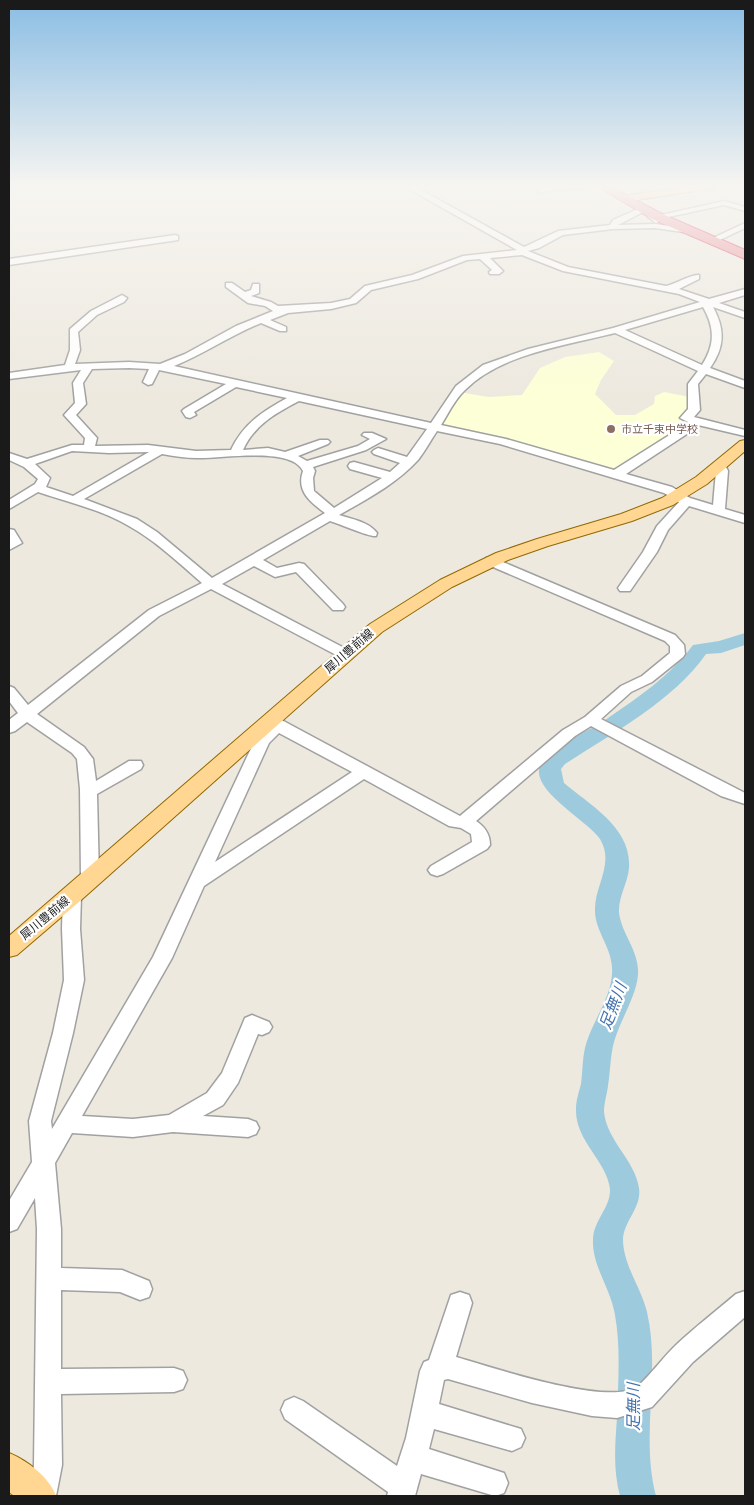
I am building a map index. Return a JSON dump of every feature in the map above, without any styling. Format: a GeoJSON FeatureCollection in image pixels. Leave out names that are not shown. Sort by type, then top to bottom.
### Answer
{"type":"FeatureCollection","features":[{"type":"Feature","properties":{"kind":"main road","name":"犀川豊前線"},"geometry":{"type":"LineString","coordinates":[[9,949],[273,722],[345,654],[376,628],[415,601],[466,572],[491,561],[682,498],[745,444]]}},
{"type":"Feature","properties":{"kind":"main road"},"geometry":{"type":"LineString","coordinates":[[9,1470],[41,1496]]}},
{"type":"Feature","properties":{"kind":"street"},"geometry":{"type":"LineString","coordinates":[[9,262],[56,255]]}},
{"type":"Feature","properties":{"kind":"street"},"geometry":{"type":"LineString","coordinates":[[229,285],[251,301],[268,304],[275,309],[286,310],[342,304],[360,296],[368,288],[415,277],[457,261],[488,255]]}},
{"type":"Feature","properties":{"kind":"street"},"geometry":{"type":"LineString","coordinates":[[532,255],[566,269],[667,289],[711,301],[745,315]]}},
{"type":"Feature","properties":{"kind":"street"},"geometry":{"type":"LineString","coordinates":[[482,256],[499,271],[493,272]]}},
{"type":"Feature","properties":{"kind":"street"},"geometry":{"type":"LineString","coordinates":[[667,289],[682,285],[696,277]]}},
{"type":"Feature","properties":{"kind":"street"},"geometry":{"type":"LineString","coordinates":[[243,296],[256,291],[256,286]]}},
{"type":"Feature","properties":{"kind":"street"},"geometry":{"type":"LineString","coordinates":[[9,728],[28,715],[154,613],[212,584],[254,560],[370,493],[393,476],[409,462],[460,388],[487,366],[532,351],[616,330],[744,293]]}},
{"type":"Feature","properties":{"kind":"street"},"geometry":{"type":"LineString","coordinates":[[69,368],[75,350],[73,331],[94,313],[122,298]]}},
{"type":"Feature","properties":{"kind":"street"},"geometry":{"type":"LineString","coordinates":[[711,301],[707,305],[716,330],[718,347],[713,360],[693,384],[694,410],[686,418],[745,433]]}},
{"type":"Feature","properties":{"kind":"street"},"geometry":{"type":"LineString","coordinates":[[148,382],[159,367],[189,356],[239,328],[286,310]]}},
{"type":"Feature","properties":{"kind":"street"},"geometry":{"type":"LineString","coordinates":[[263,320],[283,329]]}},
{"type":"Feature","properties":{"kind":"street"},"geometry":{"type":"LineString","coordinates":[[616,330],[705,370],[745,385]]}},
{"type":"Feature","properties":{"kind":"street"},"geometry":{"type":"LineString","coordinates":[[9,376],[89,366],[134,365],[159,367],[432,427],[502,440],[617,474],[745,519]]}},
{"type":"Feature","properties":{"kind":"street"},"geometry":{"type":"LineString","coordinates":[[133,377],[134,365]]}},
{"type":"Feature","properties":{"kind":"street"},"geometry":{"type":"LineString","coordinates":[[89,366],[78,383],[81,404],[70,415],[91,438],[89,449]]}},
{"type":"Feature","properties":{"kind":"street"},"geometry":{"type":"LineString","coordinates":[[190,415],[188,411],[236,383]]}},
{"type":"Feature","properties":{"kind":"street"},"geometry":{"type":"LineString","coordinates":[[236,452],[243,436],[250,427],[268,414],[298,398]]}},
{"type":"Feature","properties":{"kind":"street"},"geometry":{"type":"LineString","coordinates":[[617,474],[692,426],[694,421]]}},
{"type":"Feature","properties":{"kind":"street"},"geometry":{"type":"LineString","coordinates":[[306,465],[362,448],[380,440],[368,434]]}},
{"type":"Feature","properties":{"kind":"street"},"geometry":{"type":"LineString","coordinates":[[286,456],[324,442]]}},
{"type":"Feature","properties":{"kind":"street"},"geometry":{"type":"LineString","coordinates":[[26,464],[64,449],[148,448],[159,451],[196,454],[268,452],[286,456],[306,465],[309,471],[306,487],[313,497],[331,515],[371,533]]}},
{"type":"Feature","properties":{"kind":"street"},"geometry":{"type":"LineString","coordinates":[[74,500],[159,451]]}},
{"type":"Feature","properties":{"kind":"street"},"geometry":{"type":"LineString","coordinates":[[378,452],[409,462]]}},
{"type":"Feature","properties":{"kind":"street"},"geometry":{"type":"LineString","coordinates":[[9,456],[26,464],[44,478],[37,488],[9,505]]}},
{"type":"Feature","properties":{"kind":"street"},"geometry":{"type":"LineString","coordinates":[[354,466],[386,476],[393,476]]}},
{"type":"Feature","properties":{"kind":"street"},"geometry":{"type":"LineString","coordinates":[[719,510],[722,471],[720,466]]}},
{"type":"Feature","properties":{"kind":"street"},"geometry":{"type":"LineString","coordinates":[[37,488],[132,522],[152,535],[212,584],[345,654]]}},
{"type":"Feature","properties":{"kind":"street"},"geometry":{"type":"LineString","coordinates":[[625,588],[650,552],[682,498]]}},
{"type":"Feature","properties":{"kind":"street"},"geometry":{"type":"LineString","coordinates":[[9,533],[15,543],[9,546]]}},
{"type":"Feature","properties":{"kind":"street"},"geometry":{"type":"LineString","coordinates":[[254,560],[275,573],[299,567],[338,607]]}},
{"type":"Feature","properties":{"kind":"street"},"geometry":{"type":"LineString","coordinates":[[464,822],[569,733],[591,720],[626,689],[647,679],[678,654],[677,645],[664,635],[491,561]]}},
{"type":"Feature","properties":{"kind":"street"},"geometry":{"type":"LineString","coordinates":[[9,692],[28,715],[81,754],[85,759],[88,792],[90,878]]}},
{"type":"Feature","properties":{"kind":"street"},"geometry":{"type":"LineString","coordinates":[[591,720],[727,792],[745,799]]}},
{"type":"Feature","properties":{"kind":"street"},"geometry":{"type":"LineString","coordinates":[[9,1222],[162,958],[273,722],[456,822],[464,822],[478,830],[482,837],[481,845],[437,870]]}},
{"type":"Feature","properties":{"kind":"street"},"geometry":{"type":"LineString","coordinates":[[88,792],[135,765]]}},
{"type":"Feature","properties":{"kind":"street"},"geometry":{"type":"LineString","coordinates":[[198,882],[364,771]]}},
{"type":"Feature","properties":{"kind":"street"},"geometry":{"type":"LineString","coordinates":[[41,1496],[48,1465],[49,1229],[40,1121],[63,1033],[74,980],[71,930],[72,896]]}},
{"type":"Feature","properties":{"kind":"street"},"geometry":{"type":"LineString","coordinates":[[173,1123],[215,1099],[231,1077],[252,1023],[262,1026]]}},
{"type":"Feature","properties":{"kind":"street"},"geometry":{"type":"LineString","coordinates":[[67,1124],[133,1128],[173,1123],[248,1128]]}},
{"type":"Feature","properties":{"kind":"street"},"geometry":{"type":"LineString","coordinates":[[48,1279],[122,1281],[140,1289]]}},
{"type":"Feature","properties":{"kind":"street"},"geometry":{"type":"LineString","coordinates":[[294,1410],[403,1492],[413,1458],[433,1370],[448,1367],[532,1391],[592,1403],[617,1405],[643,1398],[684,1354],[745,1302]]}},
{"type":"Feature","properties":{"kind":"street"},"geometry":{"type":"LineString","coordinates":[[439,1369],[460,1303]]}},
{"type":"Feature","properties":{"kind":"street"},"geometry":{"type":"LineString","coordinates":[[48,1382],[174,1380]]}},
{"type":"Feature","properties":{"kind":"street"},"geometry":{"type":"LineString","coordinates":[[424,1413],[512,1438]]}},
{"type":"Feature","properties":{"kind":"street"},"geometry":{"type":"LineString","coordinates":[[413,1458],[494,1483]]}},
{"type":"Feature","properties":{"kind":"shaded area"},"geometry":{"type":"Polygon","coordinates":[[[599,352],[614,361],[601,380],[595,394],[616,415],[635,415],[654,404],[655,396],[664,392],[695,398],[687,418],[694,421],[617,474],[441,425],[458,392],[489,397],[522,395],[540,368],[565,357],[599,352]]]}},
{"type":"Feature","properties":{"kind":"waterway","name":"足無川"},"geometry":{"type":"LineString","coordinates":[[638,1496],[633,1475],[632,1447],[635,1379],[633,1325],[628,1303],[613,1266],[608,1247],[609,1231],[622,1203],[625,1191],[619,1171],[595,1133],[590,1111],[599,1044],[618,999],[625,975],[624,959],[607,913],[608,901],[617,868],[617,855],[613,842],[606,831],[555,787],[551,779],[550,769],[557,759],[615,723],[664,687],[687,667],[700,649],[721,647],[745,639]]}},
{"type":"Feature","properties":{"kind":"place","name":"市立千束中学校"},"geometry":{"type":"Point","coordinates":[611,429]}}]}
